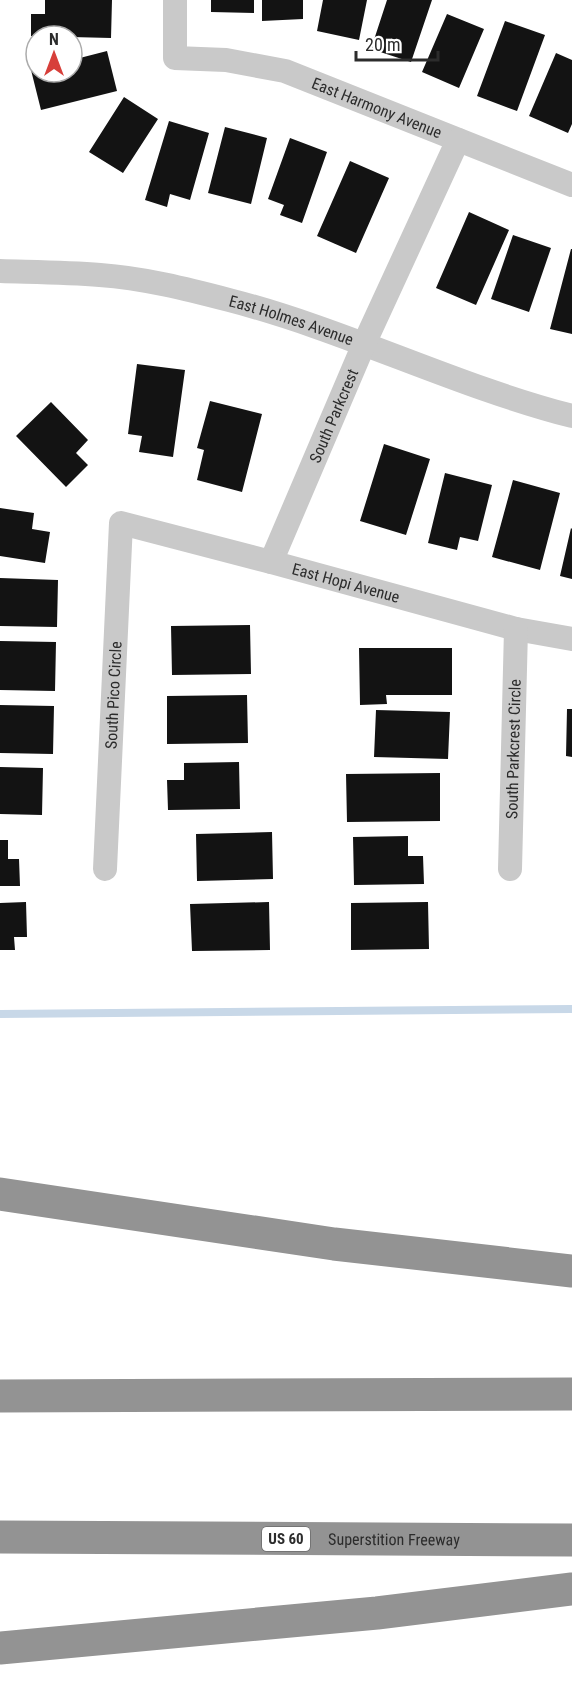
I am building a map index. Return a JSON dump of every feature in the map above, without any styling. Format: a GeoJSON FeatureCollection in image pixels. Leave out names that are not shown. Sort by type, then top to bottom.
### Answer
{"type":"FeatureCollection","features":[{"type":"Feature","properties":{"kind":"highway"},"geometry":{"type":"LineString","coordinates":[[0,1194],[334,1244],[572,1271]]}},
{"type":"Feature","properties":{"kind":"highway"},"geometry":{"type":"LineString","coordinates":[[0,1396],[572,1394]]}},
{"type":"Feature","properties":{"kind":"highway","name":"Superstition Freeway"},"geometry":{"type":"LineString","coordinates":[[0,1537],[572,1540]]}},
{"type":"Feature","properties":{"kind":"highway"},"geometry":{"type":"LineString","coordinates":[[0,1648],[377,1613],[572,1589]]}},
{"type":"Feature","properties":{"kind":"street","name":"East Harmony Avenue"},"geometry":{"type":"LineString","coordinates":[[175,0],[175,58],[226,60],[285,71],[572,185]]}},
{"type":"Feature","properties":{"kind":"street","name":"South Parkcrest"},"geometry":{"type":"LineString","coordinates":[[271,562],[364,344],[458,140]]}},
{"type":"Feature","properties":{"kind":"street","name":"East Holmes Avenue"},"geometry":{"type":"LineString","coordinates":[[0,271],[102,275],[231,300],[364,344],[504,397],[572,416]]}},
{"type":"Feature","properties":{"kind":"street","name":"East Hopi Avenue"},"geometry":{"type":"LineString","coordinates":[[121,523],[516,629],[572,639]]}},
{"type":"Feature","properties":{"kind":"street","name":"South Pico Circle"},"geometry":{"type":"LineString","coordinates":[[105,869],[121,523]]}},
{"type":"Feature","properties":{"kind":"street","name":"South Parkcrest Circle"},"geometry":{"type":"LineString","coordinates":[[510,869],[516,629]]}},
{"type":"Feature","properties":{"kind":"building"},"geometry":{"type":"Polygon","coordinates":[[[45,0],[112,0],[111,38],[84,37],[84,24],[31,24],[31,14],[45,14],[45,0]]]}},
{"type":"Feature","properties":{"kind":"building"},"geometry":{"type":"Polygon","coordinates":[[[211,0],[254,0],[254,13],[211,12],[211,0]]]}},
{"type":"Feature","properties":{"kind":"building"},"geometry":{"type":"Polygon","coordinates":[[[262,0],[303,0],[303,19],[262,21],[262,0]]]}},
{"type":"Feature","properties":{"kind":"building"},"geometry":{"type":"Polygon","coordinates":[[[323,0],[367,0],[359,40],[317,31],[323,0]]]}},
{"type":"Feature","properties":{"kind":"building"},"geometry":{"type":"Polygon","coordinates":[[[387,0],[432,0],[411,62],[371,49],[387,0]]]}},
{"type":"Feature","properties":{"kind":"building"},"geometry":{"type":"Polygon","coordinates":[[[447,14],[484,29],[459,88],[422,72],[447,14]]]}},
{"type":"Feature","properties":{"kind":"building"},"geometry":{"type":"Polygon","coordinates":[[[505,21],[545,35],[517,111],[477,96],[505,21]]]}},
{"type":"Feature","properties":{"kind":"building"},"geometry":{"type":"Polygon","coordinates":[[[107,51],[117,91],[41,110],[34,84],[84,84],[84,57],[107,51]]]}},
{"type":"Feature","properties":{"kind":"building"},"geometry":{"type":"Polygon","coordinates":[[[556,53],[572,60],[572,124],[568,133],[529,116],[556,53]]]}},
{"type":"Feature","properties":{"kind":"building"},"geometry":{"type":"Polygon","coordinates":[[[124,97],[158,119],[123,173],[89,152],[124,97]]]}},
{"type":"Feature","properties":{"kind":"building"},"geometry":{"type":"Polygon","coordinates":[[[169,121],[209,133],[190,200],[170,194],[167,207],[145,200],[169,121]]]}},
{"type":"Feature","properties":{"kind":"building"},"geometry":{"type":"Polygon","coordinates":[[[225,127],[267,138],[251,204],[208,193],[225,127]]]}},
{"type":"Feature","properties":{"kind":"building"},"geometry":{"type":"Polygon","coordinates":[[[290,138],[327,152],[302,223],[280,215],[284,205],[268,199],[290,138]]]}},
{"type":"Feature","properties":{"kind":"building"},"geometry":{"type":"Polygon","coordinates":[[[350,161],[389,178],[356,253],[317,236],[350,161]]]}},
{"type":"Feature","properties":{"kind":"building"},"geometry":{"type":"Polygon","coordinates":[[[469,212],[509,230],[476,305],[436,288],[469,212]]]}},
{"type":"Feature","properties":{"kind":"building"},"geometry":{"type":"Polygon","coordinates":[[[513,235],[551,248],[529,312],[491,299],[513,235]]]}},
{"type":"Feature","properties":{"kind":"building"},"geometry":{"type":"Polygon","coordinates":[[[572,249],[572,334],[550,329],[572,249]]]}},
{"type":"Feature","properties":{"kind":"building"},"geometry":{"type":"Polygon","coordinates":[[[137,364],[185,370],[173,457],[139,452],[142,436],[128,434],[137,364]]]}},
{"type":"Feature","properties":{"kind":"building"},"geometry":{"type":"Polygon","coordinates":[[[210,401],[262,414],[242,492],[197,480],[204,450],[197,448],[210,401]]]}},
{"type":"Feature","properties":{"kind":"building"},"geometry":{"type":"Polygon","coordinates":[[[51,402],[88,440],[76,453],[88,465],[66,487],[16,436],[51,402]]]}},
{"type":"Feature","properties":{"kind":"building"},"geometry":{"type":"Polygon","coordinates":[[[384,444],[430,459],[406,535],[360,521],[384,444]]]}},
{"type":"Feature","properties":{"kind":"building"},"geometry":{"type":"Polygon","coordinates":[[[445,473],[492,485],[478,541],[460,537],[457,550],[428,543],[445,473]]]}},
{"type":"Feature","properties":{"kind":"building"},"geometry":{"type":"Polygon","coordinates":[[[513,480],[560,493],[540,570],[492,557],[513,480]]]}},
{"type":"Feature","properties":{"kind":"building"},"geometry":{"type":"Polygon","coordinates":[[[0,508],[34,513],[32,529],[50,532],[45,563],[0,556],[0,508]]]}},
{"type":"Feature","properties":{"kind":"building"},"geometry":{"type":"Polygon","coordinates":[[[572,529],[572,579],[560,576],[572,529]]]}},
{"type":"Feature","properties":{"kind":"building"},"geometry":{"type":"Polygon","coordinates":[[[0,578],[58,580],[57,627],[0,626],[0,578]]]}},
{"type":"Feature","properties":{"kind":"building"},"geometry":{"type":"Polygon","coordinates":[[[250,625],[251,674],[172,675],[171,626],[250,625]]]}},
{"type":"Feature","properties":{"kind":"building"},"geometry":{"type":"Polygon","coordinates":[[[0,641],[56,642],[55,691],[0,690],[0,641]]]}},
{"type":"Feature","properties":{"kind":"building"},"geometry":{"type":"Polygon","coordinates":[[[359,648],[452,648],[452,695],[386,695],[387,704],[360,705],[359,648]]]}},
{"type":"Feature","properties":{"kind":"building"},"geometry":{"type":"Polygon","coordinates":[[[247,695],[248,743],[167,744],[167,696],[247,695]]]}},
{"type":"Feature","properties":{"kind":"building"},"geometry":{"type":"Polygon","coordinates":[[[0,705],[54,706],[53,754],[0,753],[0,705]]]}},
{"type":"Feature","properties":{"kind":"building"},"geometry":{"type":"Polygon","coordinates":[[[567,709],[572,709],[572,757],[566,756],[567,709]]]}},
{"type":"Feature","properties":{"kind":"building"},"geometry":{"type":"Polygon","coordinates":[[[376,710],[450,712],[448,759],[374,757],[376,710]]]}},
{"type":"Feature","properties":{"kind":"building"},"geometry":{"type":"Polygon","coordinates":[[[239,762],[240,809],[168,810],[167,780],[184,780],[184,763],[239,762]]]}},
{"type":"Feature","properties":{"kind":"building"},"geometry":{"type":"Polygon","coordinates":[[[0,767],[43,768],[42,815],[0,814],[0,767]]]}},
{"type":"Feature","properties":{"kind":"building"},"geometry":{"type":"Polygon","coordinates":[[[440,773],[440,821],[347,822],[346,774],[440,773]]]}},
{"type":"Feature","properties":{"kind":"building"},"geometry":{"type":"Polygon","coordinates":[[[272,832],[273,879],[197,881],[196,834],[272,832]]]}},
{"type":"Feature","properties":{"kind":"building"},"geometry":{"type":"Polygon","coordinates":[[[408,836],[408,856],[423,856],[424,884],[354,885],[353,837],[408,836]]]}},
{"type":"Feature","properties":{"kind":"building"},"geometry":{"type":"Polygon","coordinates":[[[0,840],[8,840],[8,859],[19,859],[20,886],[0,886],[0,840]]]}},
{"type":"Feature","properties":{"kind":"building"},"geometry":{"type":"Polygon","coordinates":[[[26,902],[27,937],[14,937],[15,950],[0,950],[0,903],[26,902]]]}},
{"type":"Feature","properties":{"kind":"building"},"geometry":{"type":"Polygon","coordinates":[[[269,902],[270,950],[192,951],[190,904],[269,902]]]}},
{"type":"Feature","properties":{"kind":"building"},"geometry":{"type":"Polygon","coordinates":[[[428,902],[429,949],[351,950],[351,903],[428,902]]]}},
{"type":"Feature","properties":{"kind":"waterway"},"geometry":{"type":"LineString","coordinates":[[0,1014],[572,1009]]}}]}
